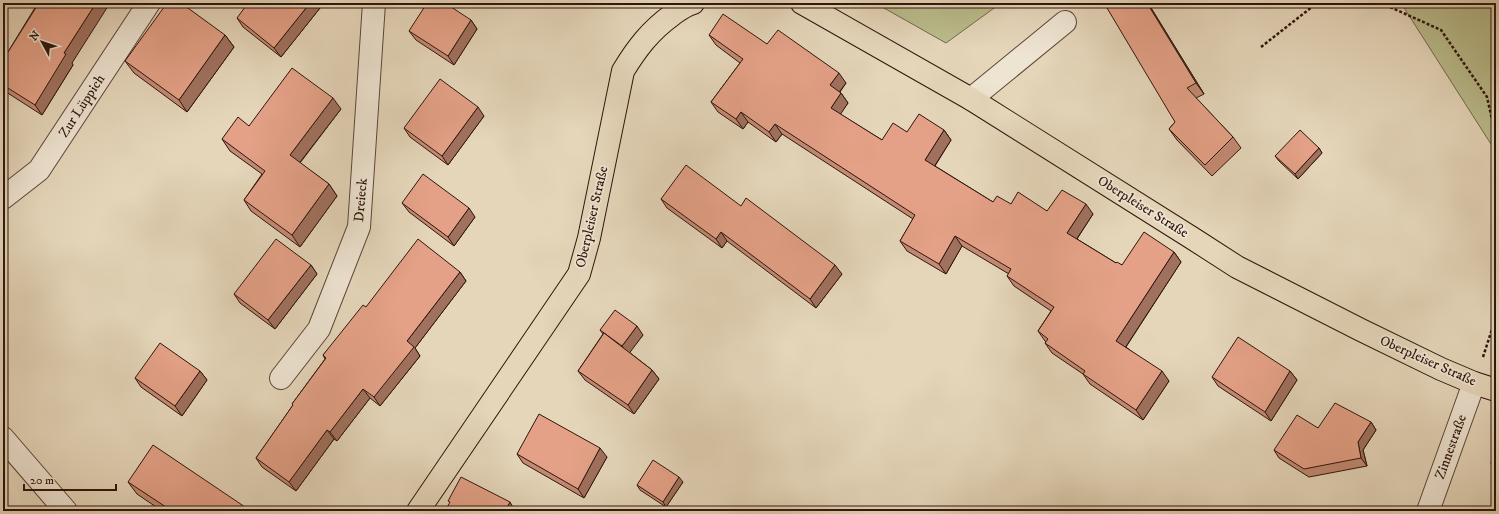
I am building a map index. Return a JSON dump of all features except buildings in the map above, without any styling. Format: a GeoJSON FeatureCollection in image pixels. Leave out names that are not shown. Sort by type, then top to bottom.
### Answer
{"type":"FeatureCollection","features":[{"type":"Feature","properties":{"kind":"main road","name":"Oberpleiser Straße"},"geometry":{"type":"LineString","coordinates":[[418,511],[579,274],[589,238],[623,71],[636,48],[658,25],[686,5],[693,3]]}},
{"type":"Feature","properties":{"kind":"main road","name":"Oberpleiser Straße"},"geometry":{"type":"LineString","coordinates":[[802,3],[971,99],[1237,268],[1441,368],[1474,383],[1496,390]]}},
{"type":"Feature","properties":{"kind":"street","name":"Zur Lüppich"},"geometry":{"type":"LineString","coordinates":[[3,198],[40,170],[149,3]]}},
{"type":"Feature","properties":{"kind":"street","name":"Dreieck"},"geometry":{"type":"LineString","coordinates":[[282,378],[319,329],[359,227],[374,3]]}},
{"type":"Feature","properties":{"kind":"street"},"geometry":{"type":"LineString","coordinates":[[971,99],[1065,22]]}},
{"type":"Feature","properties":{"kind":"street","name":"Zinnestraße"},"geometry":{"type":"LineString","coordinates":[[1428,511],[1474,383]]}},
{"type":"Feature","properties":{"kind":"street"},"geometry":{"type":"LineString","coordinates":[[3,438],[66,511]]}},
{"type":"Feature","properties":{"kind":"path"},"geometry":{"type":"LineString","coordinates":[[1261,47],[1317,3]]}},
{"type":"Feature","properties":{"kind":"path"},"geometry":{"type":"LineString","coordinates":[[1381,3],[1441,30],[1487,97],[1496,138]]}},
{"type":"Feature","properties":{"kind":"path"},"geometry":{"type":"LineString","coordinates":[[1474,383],[1496,318]]}},
{"type":"Feature","properties":{"kind":"green space"},"geometry":{"type":"Polygon","coordinates":[[[875,3],[1001,3],[946,43],[875,3]]]}},
{"type":"Feature","properties":{"kind":"green space"},"geometry":{"type":"Polygon","coordinates":[[[1401,3],[1496,3],[1496,152],[1401,3]]]}}]}
